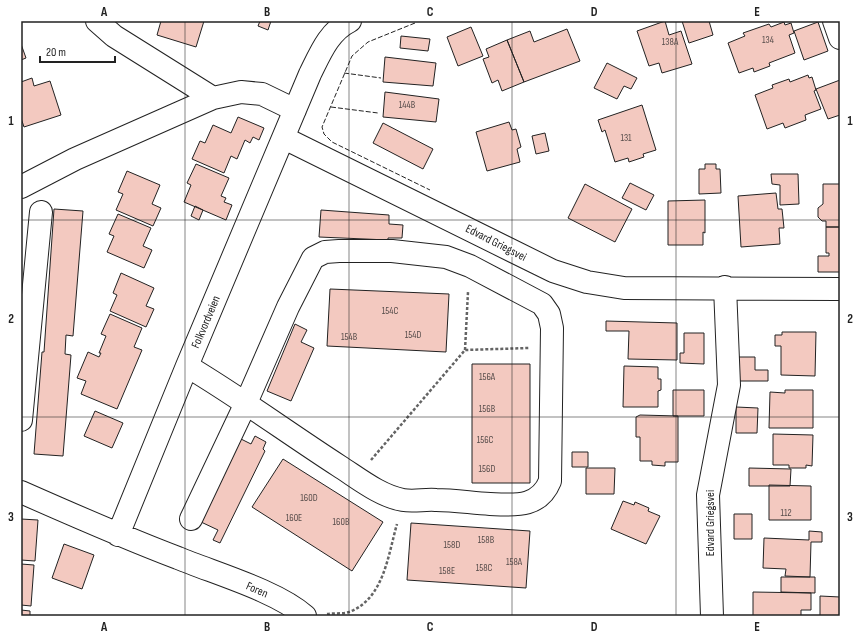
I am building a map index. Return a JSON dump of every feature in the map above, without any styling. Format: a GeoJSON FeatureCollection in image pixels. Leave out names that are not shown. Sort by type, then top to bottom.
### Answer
{"type":"FeatureCollection","features":[{"type":"Feature","properties":{"kind":"street"},"geometry":{"type":"LineString","coordinates":[[97,21],[114,36],[213,98]]}},
{"type":"Feature","properties":{"kind":"street","name":"Folkvordveien"},"geometry":{"type":"LineString","coordinates":[[118,535],[187,366],[295,110],[326,42],[342,25],[350,21]]}},
{"type":"Feature","properties":{"kind":"street"},"geometry":{"type":"LineString","coordinates":[[834,21],[840,38]]}},
{"type":"Feature","properties":{"kind":"street"},"geometry":{"type":"LineString","coordinates":[[21,187],[75,159],[213,98],[241,92],[262,94],[295,110]]}},
{"type":"Feature","properties":{"kind":"street","name":"Edvard Griegsvei"},"geometry":{"type":"LineString","coordinates":[[284,138],[553,271],[587,282],[624,288],[725,287],[840,289]]}},
{"type":"Feature","properties":{"kind":"street"},"geometry":{"type":"LineString","coordinates":[[21,420],[41,212]]}},
{"type":"Feature","properties":{"kind":"street"},"geometry":{"type":"LineString","coordinates":[[187,366],[228,390],[246,403],[356,477],[388,495],[403,500],[525,504],[545,491],[550,481],[552,328],[549,314],[542,304],[470,266],[446,258],[392,251],[325,252],[313,258],[306,267],[246,403],[191,519]]}},
{"type":"Feature","properties":{"kind":"street","name":"Edvard Griegsvei"},"geometry":{"type":"LineString","coordinates":[[712,616],[708,495],[729,384],[725,287]]}},
{"type":"Feature","properties":{"kind":"street","name":"Foren"},"geometry":{"type":"LineString","coordinates":[[21,492],[118,535],[206,569],[293,606],[305,616]]}},
{"type":"Feature","properties":{"kind":"path"},"geometry":{"type":"LineString","coordinates":[[356,477],[465,350],[470,266]]}},
{"type":"Feature","properties":{"kind":"path"},"geometry":{"type":"LineString","coordinates":[[465,350],[552,348]]}},
{"type":"Feature","properties":{"kind":"path"},"geometry":{"type":"LineString","coordinates":[[305,616],[348,612],[369,600],[381,580],[403,500]]}},
{"type":"Feature","properties":{"kind":"building"},"geometry":{"type":"Polygon","coordinates":[[[161,21],[204,21],[196,47],[157,35],[161,21]]]}},
{"type":"Feature","properties":{"kind":"building"},"geometry":{"type":"Polygon","coordinates":[[[260,21],[271,21],[268,30],[258,26],[260,21]]]}},
{"type":"Feature","properties":{"kind":"building"},"geometry":{"type":"Polygon","coordinates":[[[665,21],[669,35],[681,31],[692,64],[662,73],[659,63],[649,66],[637,31],[665,21]]]}},
{"type":"Feature","properties":{"kind":"building"},"geometry":{"type":"Polygon","coordinates":[[[682,21],[709,21],[713,35],[689,43],[682,21]]]}},
{"type":"Feature","properties":{"kind":"building"},"geometry":{"type":"Polygon","coordinates":[[[784,22],[785,25],[791,23],[794,33],[789,35],[795,53],[769,63],[770,66],[754,72],[753,68],[739,73],[728,43],[745,36],[743,33],[769,24],[771,27],[784,22]]]}},
{"type":"Feature","properties":{"kind":"building"},"geometry":{"type":"Polygon","coordinates":[[[818,22],[828,51],[804,60],[794,31],[818,22]]]}},
{"type":"Feature","properties":{"kind":"building"},"geometry":{"type":"Polygon","coordinates":[[[471,27],[483,56],[458,66],[447,37],[471,27]]]}},
{"type":"Feature","properties":{"kind":"building"},"geometry":{"type":"Polygon","coordinates":[[[567,29],[580,61],[524,82],[507,40],[530,31],[534,42],[567,29]]]}},
{"type":"Feature","properties":{"kind":"building"},"geometry":{"type":"Polygon","coordinates":[[[401,36],[430,39],[428,51],[400,48],[401,36]]]}},
{"type":"Feature","properties":{"kind":"building"},"geometry":{"type":"Polygon","coordinates":[[[507,40],[524,82],[502,91],[498,80],[492,83],[483,59],[489,57],[486,49],[507,40]]]}},
{"type":"Feature","properties":{"kind":"building"},"geometry":{"type":"Polygon","coordinates":[[[21,44],[26,58],[21,60],[21,44]]]}},
{"type":"Feature","properties":{"kind":"building"},"geometry":{"type":"Polygon","coordinates":[[[385,57],[436,63],[433,86],[383,82],[385,57]]]}},
{"type":"Feature","properties":{"kind":"building"},"geometry":{"type":"Polygon","coordinates":[[[607,63],[637,78],[631,89],[624,86],[617,99],[594,88],[607,63]]]}},
{"type":"Feature","properties":{"kind":"building"},"geometry":{"type":"Polygon","coordinates":[[[808,75],[809,78],[812,77],[816,90],[814,91],[821,109],[805,115],[806,120],[785,128],[783,123],[767,129],[755,95],[773,88],[772,85],[789,79],[790,82],[808,75]]]}},
{"type":"Feature","properties":{"kind":"building"},"geometry":{"type":"Polygon","coordinates":[[[32,78],[34,86],[50,81],[61,115],[24,127],[21,118],[21,82],[32,78]]]}},
{"type":"Feature","properties":{"kind":"building"},"geometry":{"type":"Polygon","coordinates":[[[840,80],[840,115],[828,119],[816,89],[840,80]]]}},
{"type":"Feature","properties":{"kind":"building"},"geometry":{"type":"Polygon","coordinates":[[[385,92],[439,99],[436,122],[383,117],[385,92]]]}},
{"type":"Feature","properties":{"kind":"building"},"geometry":{"type":"Polygon","coordinates":[[[642,105],[656,150],[643,154],[644,157],[629,162],[628,158],[615,162],[605,130],[602,132],[598,120],[642,105]]]}},
{"type":"Feature","properties":{"kind":"building"},"geometry":{"type":"Polygon","coordinates":[[[238,117],[264,128],[259,140],[253,137],[250,143],[245,140],[237,159],[231,156],[224,173],[192,159],[200,141],[205,143],[213,125],[231,133],[238,117]]]}},
{"type":"Feature","properties":{"kind":"building"},"geometry":{"type":"Polygon","coordinates":[[[509,122],[512,130],[516,129],[521,147],[517,149],[520,162],[487,171],[476,132],[509,122]]]}},
{"type":"Feature","properties":{"kind":"building"},"geometry":{"type":"Polygon","coordinates":[[[383,123],[433,149],[423,169],[373,143],[383,123]]]}},
{"type":"Feature","properties":{"kind":"building"},"geometry":{"type":"Polygon","coordinates":[[[545,133],[549,151],[536,154],[532,136],[545,133]]]}},
{"type":"Feature","properties":{"kind":"building"},"geometry":{"type":"Polygon","coordinates":[[[196,164],[229,178],[221,196],[226,198],[224,202],[232,205],[226,220],[184,202],[191,185],[187,183],[196,164]]]}},
{"type":"Feature","properties":{"kind":"building"},"geometry":{"type":"Polygon","coordinates":[[[705,164],[716,164],[716,169],[720,169],[721,193],[699,194],[699,169],[705,169],[705,164]]]}},
{"type":"Feature","properties":{"kind":"building"},"geometry":{"type":"Polygon","coordinates":[[[127,171],[160,185],[152,204],[161,208],[153,226],[116,210],[123,194],[118,192],[127,171]]]}},
{"type":"Feature","properties":{"kind":"building"},"geometry":{"type":"Polygon","coordinates":[[[771,174],[798,174],[799,204],[780,205],[780,185],[772,184],[771,174]]]}},
{"type":"Feature","properties":{"kind":"building"},"geometry":{"type":"Polygon","coordinates":[[[630,183],[654,195],[646,210],[622,198],[630,183]]]}},
{"type":"Feature","properties":{"kind":"building"},"geometry":{"type":"Polygon","coordinates":[[[585,184],[632,209],[615,242],[568,218],[585,184]]]}},
{"type":"Feature","properties":{"kind":"building"},"geometry":{"type":"Polygon","coordinates":[[[823,184],[840,184],[840,227],[826,227],[826,221],[822,221],[818,217],[818,208],[823,204],[823,184]]]}},
{"type":"Feature","properties":{"kind":"building"},"geometry":{"type":"Polygon","coordinates":[[[776,193],[778,209],[782,209],[784,228],[779,228],[780,244],[741,247],[738,196],[776,193]]]}},
{"type":"Feature","properties":{"kind":"building"},"geometry":{"type":"Polygon","coordinates":[[[705,200],[705,233],[703,232],[703,245],[668,245],[668,201],[705,200]]]}},
{"type":"Feature","properties":{"kind":"building"},"geometry":{"type":"Polygon","coordinates":[[[195,206],[203,210],[199,220],[191,216],[195,206]]]}},
{"type":"Feature","properties":{"kind":"building"},"geometry":{"type":"Polygon","coordinates":[[[54,209],[83,211],[73,336],[66,335],[65,354],[71,355],[63,456],[34,454],[42,352],[44,352],[54,209]]]}},
{"type":"Feature","properties":{"kind":"building"},"geometry":{"type":"Polygon","coordinates":[[[321,210],[389,215],[389,224],[403,225],[402,238],[388,238],[388,240],[319,237],[321,210]]]}},
{"type":"Feature","properties":{"kind":"building"},"geometry":{"type":"Polygon","coordinates":[[[118,214],[151,228],[143,246],[152,250],[144,268],[107,252],[114,236],[109,234],[118,214]]]}},
{"type":"Feature","properties":{"kind":"building"},"geometry":{"type":"Polygon","coordinates":[[[826,227],[840,227],[840,272],[818,272],[818,256],[829,256],[829,253],[826,253],[826,227]]]}},
{"type":"Feature","properties":{"kind":"building"},"geometry":{"type":"Polygon","coordinates":[[[121,273],[154,288],[146,306],[154,309],[146,327],[110,311],[117,295],[113,293],[121,273]]]}},
{"type":"Feature","properties":{"kind":"building"},"geometry":{"type":"Polygon","coordinates":[[[330,289],[449,294],[446,352],[327,346],[330,289]]]}},
{"type":"Feature","properties":{"kind":"building"},"geometry":{"type":"Polygon","coordinates":[[[110,314],[142,328],[134,347],[142,350],[117,409],[81,394],[86,381],[77,378],[88,352],[99,357],[101,353],[99,353],[106,336],[101,334],[110,314]]]}},
{"type":"Feature","properties":{"kind":"building"},"geometry":{"type":"Polygon","coordinates":[[[606,321],[677,323],[677,360],[628,359],[629,331],[606,331],[606,321]]]}},
{"type":"Feature","properties":{"kind":"building"},"geometry":{"type":"Polygon","coordinates":[[[295,324],[307,330],[301,342],[314,348],[291,401],[267,391],[295,324]]]}},
{"type":"Feature","properties":{"kind":"building"},"geometry":{"type":"Polygon","coordinates":[[[782,332],[816,332],[815,376],[781,375],[781,346],[775,346],[775,335],[782,335],[782,332]]]}},
{"type":"Feature","properties":{"kind":"building"},"geometry":{"type":"Polygon","coordinates":[[[684,333],[704,333],[704,364],[680,363],[680,353],[684,353],[684,333]]]}},
{"type":"Feature","properties":{"kind":"building"},"geometry":{"type":"Polygon","coordinates":[[[737,357],[755,357],[755,370],[768,370],[768,381],[736,381],[737,357]]]}},
{"type":"Feature","properties":{"kind":"building"},"geometry":{"type":"Polygon","coordinates":[[[472,364],[530,364],[530,483],[472,483],[472,364]]]}},
{"type":"Feature","properties":{"kind":"building"},"geometry":{"type":"Polygon","coordinates":[[[624,366],[658,367],[658,379],[661,379],[661,390],[658,391],[658,407],[623,407],[624,366]]]}},
{"type":"Feature","properties":{"kind":"building"},"geometry":{"type":"Polygon","coordinates":[[[673,390],[704,390],[704,416],[673,416],[673,390]]]}},
{"type":"Feature","properties":{"kind":"building"},"geometry":{"type":"Polygon","coordinates":[[[785,390],[813,390],[813,428],[769,428],[770,392],[785,393],[785,390]]]}},
{"type":"Feature","properties":{"kind":"building"},"geometry":{"type":"Polygon","coordinates":[[[736,407],[758,408],[757,433],[736,433],[736,407]]]}},
{"type":"Feature","properties":{"kind":"building"},"geometry":{"type":"Polygon","coordinates":[[[95,411],[123,423],[112,448],[84,436],[95,411]]]}},
{"type":"Feature","properties":{"kind":"building"},"geometry":{"type":"Polygon","coordinates":[[[640,415],[678,416],[678,462],[665,462],[665,466],[652,465],[652,461],[640,461],[640,437],[636,437],[636,417],[640,415]]]}},
{"type":"Feature","properties":{"kind":"building"},"geometry":{"type":"Polygon","coordinates":[[[773,434],[813,435],[812,466],[806,465],[806,468],[789,468],[789,465],[773,465],[773,434]]]}},
{"type":"Feature","properties":{"kind":"building"},"geometry":{"type":"Polygon","coordinates":[[[255,436],[266,442],[263,449],[265,451],[220,543],[213,540],[218,530],[201,522],[241,439],[251,444],[255,436]]]}},
{"type":"Feature","properties":{"kind":"building"},"geometry":{"type":"Polygon","coordinates":[[[572,452],[588,452],[588,467],[572,467],[572,452]]]}},
{"type":"Feature","properties":{"kind":"building"},"geometry":{"type":"Polygon","coordinates":[[[283,459],[383,522],[352,571],[252,507],[283,459]]]}},
{"type":"Feature","properties":{"kind":"building"},"geometry":{"type":"Polygon","coordinates":[[[586,468],[615,468],[614,494],[586,494],[586,468]]]}},
{"type":"Feature","properties":{"kind":"building"},"geometry":{"type":"Polygon","coordinates":[[[749,468],[791,469],[790,486],[749,486],[749,468]]]}},
{"type":"Feature","properties":{"kind":"building"},"geometry":{"type":"Polygon","coordinates":[[[769,485],[811,486],[811,520],[769,520],[769,485]]]}},
{"type":"Feature","properties":{"kind":"building"},"geometry":{"type":"Polygon","coordinates":[[[623,501],[634,505],[635,502],[649,508],[648,511],[660,516],[646,544],[611,529],[623,501]]]}},
{"type":"Feature","properties":{"kind":"building"},"geometry":{"type":"Polygon","coordinates":[[[734,514],[752,514],[752,539],[734,539],[734,514]]]}},
{"type":"Feature","properties":{"kind":"building"},"geometry":{"type":"Polygon","coordinates":[[[21,519],[38,520],[35,561],[21,560],[21,519]]]}},
{"type":"Feature","properties":{"kind":"building"},"geometry":{"type":"Polygon","coordinates":[[[411,523],[530,531],[526,588],[407,580],[411,523]]]}},
{"type":"Feature","properties":{"kind":"building"},"geometry":{"type":"Polygon","coordinates":[[[809,531],[822,532],[822,542],[811,542],[810,577],[785,576],[786,569],[763,568],[764,538],[809,540],[809,531]]]}},
{"type":"Feature","properties":{"kind":"building"},"geometry":{"type":"Polygon","coordinates":[[[64,544],[94,555],[82,589],[52,578],[64,544]]]}},
{"type":"Feature","properties":{"kind":"building"},"geometry":{"type":"Polygon","coordinates":[[[21,564],[34,565],[31,606],[21,605],[21,564]]]}},
{"type":"Feature","properties":{"kind":"building"},"geometry":{"type":"Polygon","coordinates":[[[781,577],[815,577],[815,593],[781,592],[781,577]]]}},
{"type":"Feature","properties":{"kind":"building"},"geometry":{"type":"Polygon","coordinates":[[[753,592],[811,593],[811,610],[801,610],[801,616],[753,616],[753,592]]]}},
{"type":"Feature","properties":{"kind":"building"},"geometry":{"type":"Polygon","coordinates":[[[820,596],[840,597],[840,616],[820,616],[820,596]]]}},
{"type":"Feature","properties":{"kind":"building"},"geometry":{"type":"Polygon","coordinates":[[[21,610],[30,611],[30,616],[21,616],[21,610]]]}},
{"type":"Feature","properties":{"kind":"fence"},"geometry":{"type":"LineString","coordinates":[[415,23],[368,42],[352,56],[322,127],[324,134],[332,142],[430,190]]}},
{"type":"Feature","properties":{"kind":"fence"},"geometry":{"type":"LineString","coordinates":[[344,73],[381,78]]}},
{"type":"Feature","properties":{"kind":"fence"},"geometry":{"type":"LineString","coordinates":[[331,107],[378,113]]}}]}
